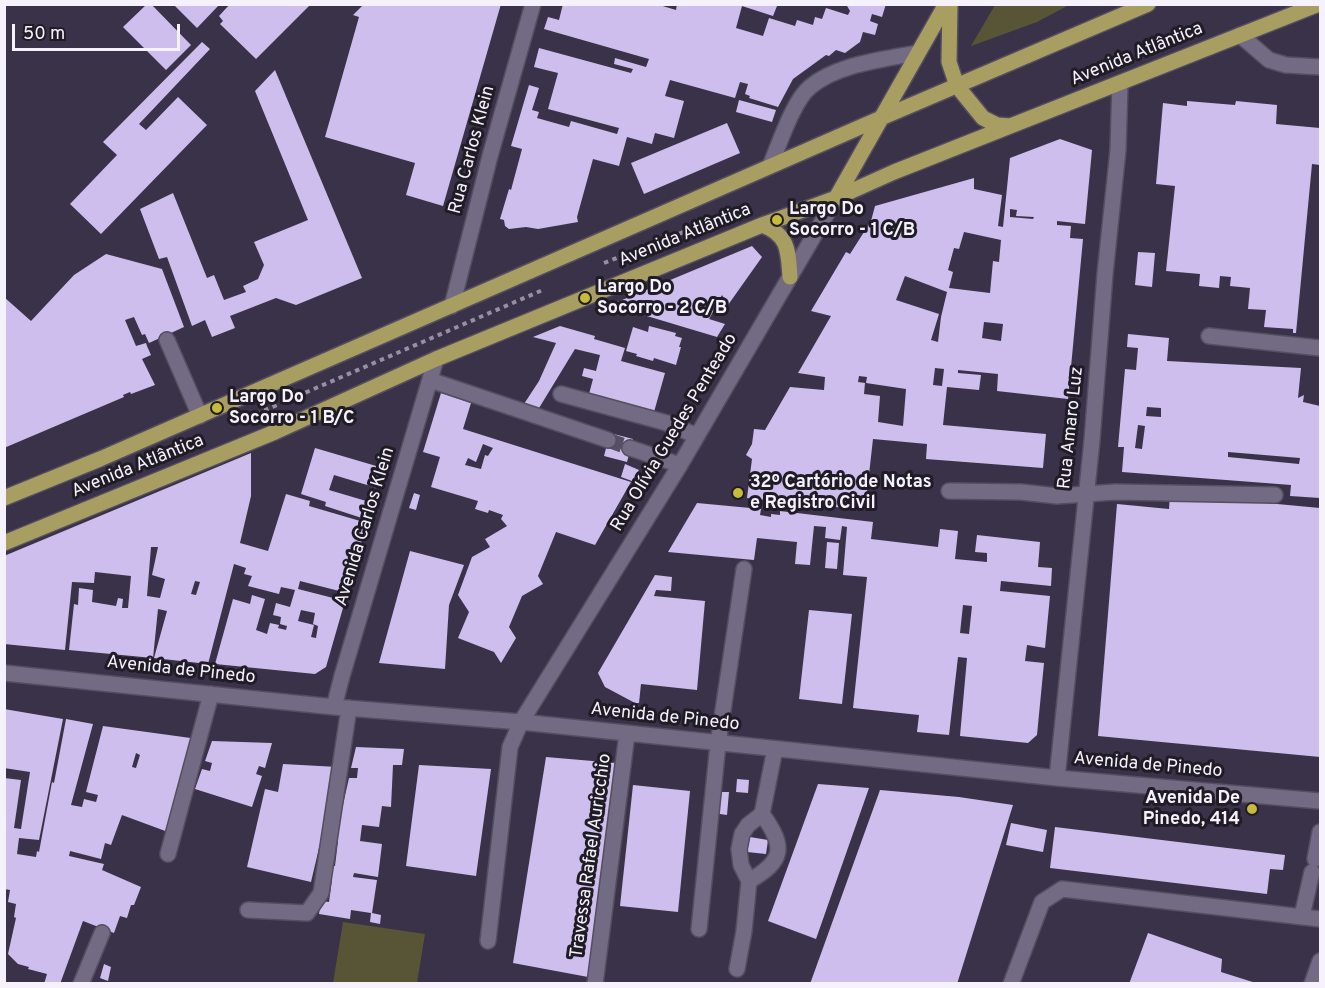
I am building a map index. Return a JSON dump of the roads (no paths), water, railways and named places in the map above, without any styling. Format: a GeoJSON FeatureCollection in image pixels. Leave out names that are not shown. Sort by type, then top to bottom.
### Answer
{"type":"FeatureCollection","features":[{"type":"Feature","properties":{"kind":"main road","name":"Rua Olívia Guedes Penteado"},"geometry":{"type":"LineString","coordinates":[[836,198],[916,53],[948,4]]}},
{"type":"Feature","properties":{"kind":"main road"},"geometry":{"type":"LineString","coordinates":[[948,4],[949,62],[957,86],[983,118],[1010,126]]}},
{"type":"Feature","properties":{"kind":"main road","name":"Avenida Atlântica"},"geometry":{"type":"LineString","coordinates":[[4,498],[200,416],[957,86],[1129,8],[1148,4]]}},
{"type":"Feature","properties":{"kind":"main road","name":"Avenida Atlântica"},"geometry":{"type":"LineString","coordinates":[[4,543],[275,432],[436,359],[762,225],[836,198],[894,172],[1319,4]]}},
{"type":"Feature","properties":{"kind":"main road"},"geometry":{"type":"LineString","coordinates":[[762,225],[776,231],[785,242],[790,277]]}},
{"type":"Feature","properties":{"kind":"street","name":"Rua Carlos Klein"},"geometry":{"type":"LineString","coordinates":[[452,306],[490,156],[533,4]]}},
{"type":"Feature","properties":{"kind":"street"},"geometry":{"type":"LineString","coordinates":[[1240,35],[1269,60],[1286,65],[1320,67]]}},
{"type":"Feature","properties":{"kind":"street"},"geometry":{"type":"LineString","coordinates":[[770,166],[787,123],[809,87],[838,71],[916,53]]}},
{"type":"Feature","properties":{"kind":"street","name":"Rua Amaro Luz"},"geometry":{"type":"LineString","coordinates":[[1057,778],[1092,440],[1105,274],[1118,150],[1120,83]]}},
{"type":"Feature","properties":{"kind":"street","name":"Rua Olívia Guedes Penteado"},"geometry":{"type":"LineString","coordinates":[[488,941],[510,747],[521,722],[680,465],[836,198]]}},
{"type":"Feature","properties":{"kind":"street"},"geometry":{"type":"LineString","coordinates":[[1209,336],[1320,348]]}},
{"type":"Feature","properties":{"kind":"street"},"geometry":{"type":"LineString","coordinates":[[167,340],[200,416]]}},
{"type":"Feature","properties":{"kind":"street","name":"Avenida Carlos Klein"},"geometry":{"type":"LineString","coordinates":[[248,910],[307,913],[321,894],[345,665],[436,359]]}},
{"type":"Feature","properties":{"kind":"street"},"geometry":{"type":"LineString","coordinates":[[430,380],[608,440]]}},
{"type":"Feature","properties":{"kind":"street"},"geometry":{"type":"LineString","coordinates":[[561,394],[668,423],[697,436]]}},
{"type":"Feature","properties":{"kind":"street"},"geometry":{"type":"LineString","coordinates":[[630,448],[680,465]]}},
{"type":"Feature","properties":{"kind":"street"},"geometry":{"type":"LineString","coordinates":[[949,491],[1021,492],[1057,496],[1085,496],[1115,492],[1275,495]]}},
{"type":"Feature","properties":{"kind":"street"},"geometry":{"type":"LineString","coordinates":[[699,929],[718,744],[744,569]]}},
{"type":"Feature","properties":{"kind":"street","name":"Avenida de Pinedo"},"geometry":{"type":"LineString","coordinates":[[4,673],[342,707],[521,722],[1057,778],[1320,801]]}},
{"type":"Feature","properties":{"kind":"street"},"geometry":{"type":"LineString","coordinates":[[168,854],[211,694]]}},
{"type":"Feature","properties":{"kind":"street","name":"Travessa Rafael Auricchio"},"geometry":{"type":"LineString","coordinates":[[595,984],[627,734]]}},
{"type":"Feature","properties":{"kind":"street"},"geometry":{"type":"LineString","coordinates":[[737,969],[744,931],[749,880],[741,865],[739,849],[742,834],[748,825],[762,814],[775,749]]}},
{"type":"Feature","properties":{"kind":"street"},"geometry":{"type":"LineString","coordinates":[[749,880],[769,869],[776,860],[777,838],[762,814]]}},
{"type":"Feature","properties":{"kind":"street"},"geometry":{"type":"LineString","coordinates":[[1302,916],[1320,832]]}},
{"type":"Feature","properties":{"kind":"street"},"geometry":{"type":"LineString","coordinates":[[1011,984],[1042,902],[1062,889],[1320,917]]}},
{"type":"Feature","properties":{"kind":"street"},"geometry":{"type":"LineString","coordinates":[[81,984],[102,933]]}},
{"type":"Feature","properties":{"kind":"street"},"geometry":{"type":"LineString","coordinates":[[1312,984],[1320,961]]}},
{"type":"Feature","properties":{"kind":"tunnel"},"geometry":{"type":"LineString","coordinates":[[608,440],[630,448]]}},
{"type":"Feature","properties":{"kind":"place","name":"Largo Do Socorro - 1 C/B"},"geometry":{"type":"Point","coordinates":[777,220]}},
{"type":"Feature","properties":{"kind":"place","name":"Largo Do Socorro - 2 C/B"},"geometry":{"type":"Point","coordinates":[585,298]}},
{"type":"Feature","properties":{"kind":"place","name":"Largo Do Socorro - 1 B/C"},"geometry":{"type":"Point","coordinates":[217,408]}},
{"type":"Feature","properties":{"kind":"place","name":"32º Cartório de Notas e Registro Civil"},"geometry":{"type":"Point","coordinates":[738,493]}},
{"type":"Feature","properties":{"kind":"place","name":"Avenida De Pinedo, 414"},"geometry":{"type":"Point","coordinates":[1252,809]}}]}
